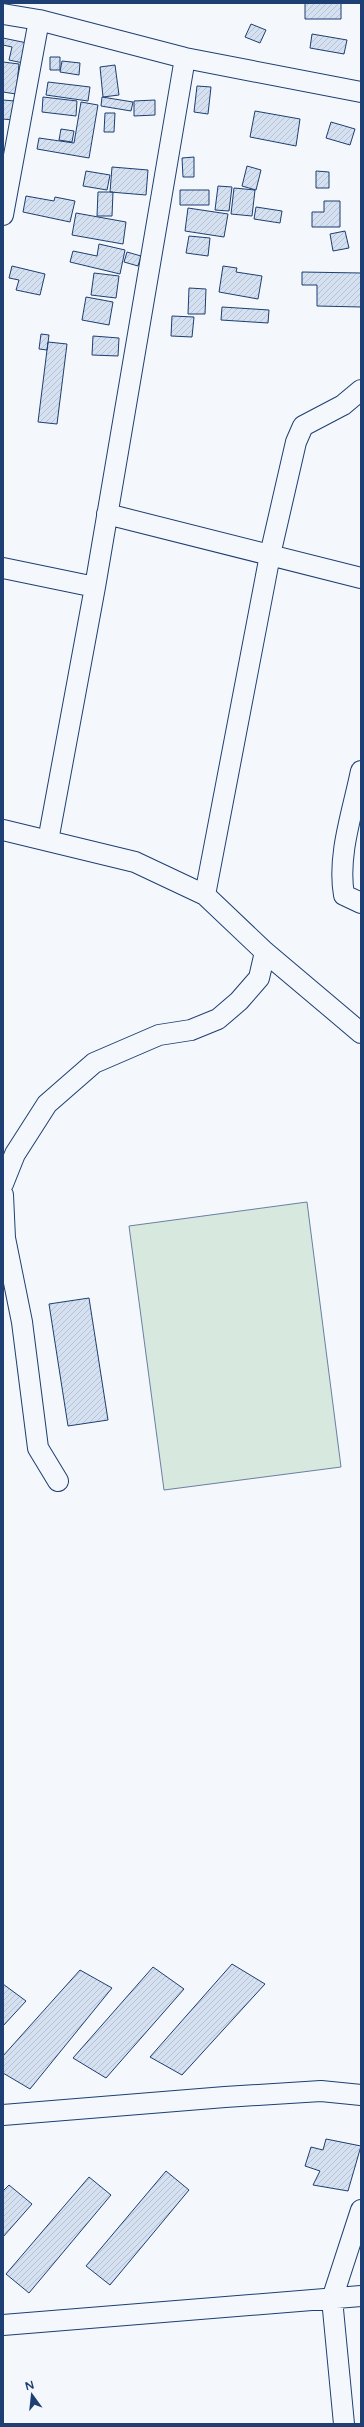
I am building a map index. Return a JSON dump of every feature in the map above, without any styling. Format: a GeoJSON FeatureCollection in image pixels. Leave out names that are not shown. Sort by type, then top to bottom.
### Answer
{"type":"FeatureCollection","features":[{"type":"Feature","properties":{"kind":"street"},"geometry":{"type":"LineString","coordinates":[[3,14],[39,20],[185,58],[361,92]]}},
{"type":"Feature","properties":{"kind":"street"},"geometry":{"type":"LineString","coordinates":[[3,215],[8,164],[39,20]]}},
{"type":"Feature","properties":{"kind":"street"},"geometry":{"type":"LineString","coordinates":[[48,841],[95,587],[185,58]]}},
{"type":"Feature","properties":{"kind":"street"},"geometry":{"type":"LineString","coordinates":[[204,895],[270,554],[296,442],[303,426],[343,405],[361,390]]}},
{"type":"Feature","properties":{"kind":"street"},"geometry":{"type":"LineString","coordinates":[[107,514],[361,578]]}},
{"type":"Feature","properties":{"kind":"street"},"geometry":{"type":"LineString","coordinates":[[3,568],[95,587]]}},
{"type":"Feature","properties":{"kind":"street"},"geometry":{"type":"LineString","coordinates":[[361,771],[343,860],[342,884],[344,895],[361,903]]}},
{"type":"Feature","properties":{"kind":"street"},"geometry":{"type":"LineString","coordinates":[[3,830],[136,862],[204,895],[265,952],[361,1033]]}},
{"type":"Feature","properties":{"kind":"street"},"geometry":{"type":"LineString","coordinates":[[3,1184],[14,1154],[47,1104],[94,1064],[159,1035],[190,1030],[218,1020],[259,978],[265,952]]}},
{"type":"Feature","properties":{"kind":"street"},"geometry":{"type":"LineString","coordinates":[[3,1195],[5,1238],[22,1322],[38,1448],[58,1481]]}},
{"type":"Feature","properties":{"kind":"street"},"geometry":{"type":"LineString","coordinates":[[3,2115],[225,2096],[321,2091],[361,2096]]}},
{"type":"Feature","properties":{"kind":"street"},"geometry":{"type":"LineString","coordinates":[[344,2424],[332,2299],[361,2210]]}},
{"type":"Feature","properties":{"kind":"street"},"geometry":{"type":"LineString","coordinates":[[3,2324],[361,2296]]}},
{"type":"Feature","properties":{"kind":"shaded area"},"geometry":{"type":"Polygon","coordinates":[[[307,1202],[341,1467],[164,1490],[129,1226],[307,1202]]]}},
{"type":"Feature","properties":{"kind":"building"},"geometry":{"type":"Polygon","coordinates":[[[305,3],[341,3],[341,19],[305,19],[305,3]]]}},
{"type":"Feature","properties":{"kind":"building"},"geometry":{"type":"Polygon","coordinates":[[[251,24],[266,30],[260,43],[245,37],[251,24]]]}},
{"type":"Feature","properties":{"kind":"building"},"geometry":{"type":"Polygon","coordinates":[[[312,34],[347,40],[344,54],[310,48],[312,34]]]}},
{"type":"Feature","properties":{"kind":"building"},"geometry":{"type":"Polygon","coordinates":[[[3,38],[27,43],[23,63],[9,60],[12,47],[3,45],[3,38]]]}},
{"type":"Feature","properties":{"kind":"building"},"geometry":{"type":"Polygon","coordinates":[[[50,57],[60,57],[60,70],[50,70],[50,57]]]}},
{"type":"Feature","properties":{"kind":"building"},"geometry":{"type":"Polygon","coordinates":[[[62,61],[80,63],[79,75],[60,72],[62,61]]]}},
{"type":"Feature","properties":{"kind":"building"},"geometry":{"type":"Polygon","coordinates":[[[3,62],[19,64],[16,94],[3,92],[3,62]]]}},
{"type":"Feature","properties":{"kind":"building"},"geometry":{"type":"Polygon","coordinates":[[[115,65],[119,95],[103,97],[100,67],[115,65]]]}},
{"type":"Feature","properties":{"kind":"building"},"geometry":{"type":"Polygon","coordinates":[[[48,82],[90,87],[88,101],[46,95],[48,82]]]}},
{"type":"Feature","properties":{"kind":"building"},"geometry":{"type":"Polygon","coordinates":[[[197,86],[211,87],[208,114],[194,112],[197,86]]]}},
{"type":"Feature","properties":{"kind":"building"},"geometry":{"type":"Polygon","coordinates":[[[43,97],[77,101],[76,116],[42,112],[43,97]]]}},
{"type":"Feature","properties":{"kind":"building"},"geometry":{"type":"Polygon","coordinates":[[[102,97],[133,102],[131,111],[101,106],[102,97]]]}},
{"type":"Feature","properties":{"kind":"building"},"geometry":{"type":"Polygon","coordinates":[[[3,100],[15,101],[13,120],[3,119],[3,100]]]}},
{"type":"Feature","properties":{"kind":"building"},"geometry":{"type":"Polygon","coordinates":[[[155,100],[155,115],[134,116],[134,101],[155,100]]]}},
{"type":"Feature","properties":{"kind":"building"},"geometry":{"type":"Polygon","coordinates":[[[81,102],[98,105],[89,158],[37,149],[39,138],[74,143],[81,102]]]}},
{"type":"Feature","properties":{"kind":"building"},"geometry":{"type":"Polygon","coordinates":[[[255,111],[300,119],[296,146],[250,137],[255,111]]]}},
{"type":"Feature","properties":{"kind":"building"},"geometry":{"type":"Polygon","coordinates":[[[105,113],[115,113],[114,132],[104,132],[105,113]]]}},
{"type":"Feature","properties":{"kind":"building"},"geometry":{"type":"Polygon","coordinates":[[[331,122],[355,129],[350,145],[326,138],[331,122]]]}},
{"type":"Feature","properties":{"kind":"building"},"geometry":{"type":"Polygon","coordinates":[[[61,129],[74,131],[72,142],[59,140],[61,129]]]}},
{"type":"Feature","properties":{"kind":"building"},"geometry":{"type":"Polygon","coordinates":[[[194,157],[194,177],[183,177],[182,158],[194,157]]]}},
{"type":"Feature","properties":{"kind":"building"},"geometry":{"type":"Polygon","coordinates":[[[247,166],[261,170],[256,190],[242,186],[247,166]]]}},
{"type":"Feature","properties":{"kind":"building"},"geometry":{"type":"Polygon","coordinates":[[[112,167],[148,170],[146,195],[110,192],[112,167]]]}},
{"type":"Feature","properties":{"kind":"building"},"geometry":{"type":"Polygon","coordinates":[[[86,171],[110,175],[107,190],[83,186],[86,171]]]}},
{"type":"Feature","properties":{"kind":"building"},"geometry":{"type":"Polygon","coordinates":[[[316,171],[329,172],[329,188],[316,188],[316,171]]]}},
{"type":"Feature","properties":{"kind":"building"},"geometry":{"type":"Polygon","coordinates":[[[218,186],[232,187],[229,211],[215,210],[218,186]]]}},
{"type":"Feature","properties":{"kind":"building"},"geometry":{"type":"Polygon","coordinates":[[[234,188],[255,190],[252,216],[231,214],[234,188]]]}},
{"type":"Feature","properties":{"kind":"building"},"geometry":{"type":"Polygon","coordinates":[[[180,190],[209,190],[209,205],[180,205],[180,190]]]}},
{"type":"Feature","properties":{"kind":"building"},"geometry":{"type":"Polygon","coordinates":[[[98,192],[113,192],[112,216],[97,216],[98,192]]]}},
{"type":"Feature","properties":{"kind":"building"},"geometry":{"type":"Polygon","coordinates":[[[26,196],[54,201],[55,197],[75,201],[70,222],[23,212],[26,196]]]}},
{"type":"Feature","properties":{"kind":"building"},"geometry":{"type":"Polygon","coordinates":[[[324,201],[340,201],[340,227],[312,227],[312,212],[324,212],[324,201]]]}},
{"type":"Feature","properties":{"kind":"building"},"geometry":{"type":"Polygon","coordinates":[[[256,207],[282,211],[280,223],[254,219],[256,207]]]}},
{"type":"Feature","properties":{"kind":"building"},"geometry":{"type":"Polygon","coordinates":[[[188,208],[228,214],[224,237],[185,231],[188,208]]]}},
{"type":"Feature","properties":{"kind":"building"},"geometry":{"type":"Polygon","coordinates":[[[76,213],[126,222],[123,244],[72,235],[76,213]]]}},
{"type":"Feature","properties":{"kind":"building"},"geometry":{"type":"Polygon","coordinates":[[[345,231],[349,248],[333,251],[330,234],[345,231]]]}},
{"type":"Feature","properties":{"kind":"building"},"geometry":{"type":"Polygon","coordinates":[[[189,236],[210,238],[208,256],[186,253],[189,236]]]}},
{"type":"Feature","properties":{"kind":"building"},"geometry":{"type":"Polygon","coordinates":[[[99,244],[125,250],[120,274],[70,262],[73,251],[97,256],[99,244]]]}},
{"type":"Feature","properties":{"kind":"building"},"geometry":{"type":"Polygon","coordinates":[[[127,252],[141,256],[138,266],[124,262],[127,252]]]}},
{"type":"Feature","properties":{"kind":"building"},"geometry":{"type":"Polygon","coordinates":[[[12,266],[45,274],[40,295],[16,290],[19,280],[9,278],[12,266]]]}},
{"type":"Feature","properties":{"kind":"building"},"geometry":{"type":"Polygon","coordinates":[[[223,266],[237,268],[236,272],[262,276],[258,299],[219,292],[223,266]]]}},
{"type":"Feature","properties":{"kind":"building"},"geometry":{"type":"Polygon","coordinates":[[[302,272],[361,273],[361,307],[317,306],[317,285],[302,285],[302,272]]]}},
{"type":"Feature","properties":{"kind":"building"},"geometry":{"type":"Polygon","coordinates":[[[94,273],[119,276],[116,298],[91,295],[94,273]]]}},
{"type":"Feature","properties":{"kind":"building"},"geometry":{"type":"Polygon","coordinates":[[[189,288],[206,289],[205,314],[188,314],[189,288]]]}},
{"type":"Feature","properties":{"kind":"building"},"geometry":{"type":"Polygon","coordinates":[[[86,297],[113,302],[109,325],[82,320],[86,297]]]}},
{"type":"Feature","properties":{"kind":"building"},"geometry":{"type":"Polygon","coordinates":[[[222,307],[269,310],[268,323],[221,320],[222,307]]]}},
{"type":"Feature","properties":{"kind":"building"},"geometry":{"type":"Polygon","coordinates":[[[172,316],[194,317],[192,337],[171,336],[172,316]]]}},
{"type":"Feature","properties":{"kind":"building"},"geometry":{"type":"Polygon","coordinates":[[[41,334],[49,335],[47,350],[39,349],[41,334]]]}},
{"type":"Feature","properties":{"kind":"building"},"geometry":{"type":"Polygon","coordinates":[[[93,336],[119,338],[118,356],[92,355],[93,336]]]}},
{"type":"Feature","properties":{"kind":"building"},"geometry":{"type":"Polygon","coordinates":[[[48,342],[67,344],[57,424],[38,422],[48,342]]]}},
{"type":"Feature","properties":{"kind":"building"},"geometry":{"type":"Polygon","coordinates":[[[89,1298],[108,1420],[68,1426],[49,1304],[89,1298]]]}},
{"type":"Feature","properties":{"kind":"building"},"geometry":{"type":"Polygon","coordinates":[[[232,1964],[265,1984],[182,2075],[150,2057],[232,1964]]]}},
{"type":"Feature","properties":{"kind":"building"},"geometry":{"type":"Polygon","coordinates":[[[153,1967],[184,1989],[106,2078],[73,2058],[153,1967]]]}},
{"type":"Feature","properties":{"kind":"building"},"geometry":{"type":"Polygon","coordinates":[[[80,1970],[112,1988],[30,2089],[3,2073],[3,2056],[80,1970]]]}},
{"type":"Feature","properties":{"kind":"building"},"geometry":{"type":"Polygon","coordinates":[[[3,1984],[26,2001],[3,2026],[3,1984]]]}},
{"type":"Feature","properties":{"kind":"building"},"geometry":{"type":"Polygon","coordinates":[[[326,2139],[361,2146],[348,2191],[313,2185],[320,2171],[305,2166],[311,2147],[323,2150],[326,2139]]]}},
{"type":"Feature","properties":{"kind":"building"},"geometry":{"type":"Polygon","coordinates":[[[166,2171],[189,2190],[110,2285],[86,2266],[166,2171]]]}},
{"type":"Feature","properties":{"kind":"building"},"geometry":{"type":"Polygon","coordinates":[[[89,2177],[111,2195],[29,2293],[6,2274],[89,2177]]]}},
{"type":"Feature","properties":{"kind":"building"},"geometry":{"type":"Polygon","coordinates":[[[9,2185],[32,2204],[3,2237],[3,2191],[9,2185]]]}}]}
